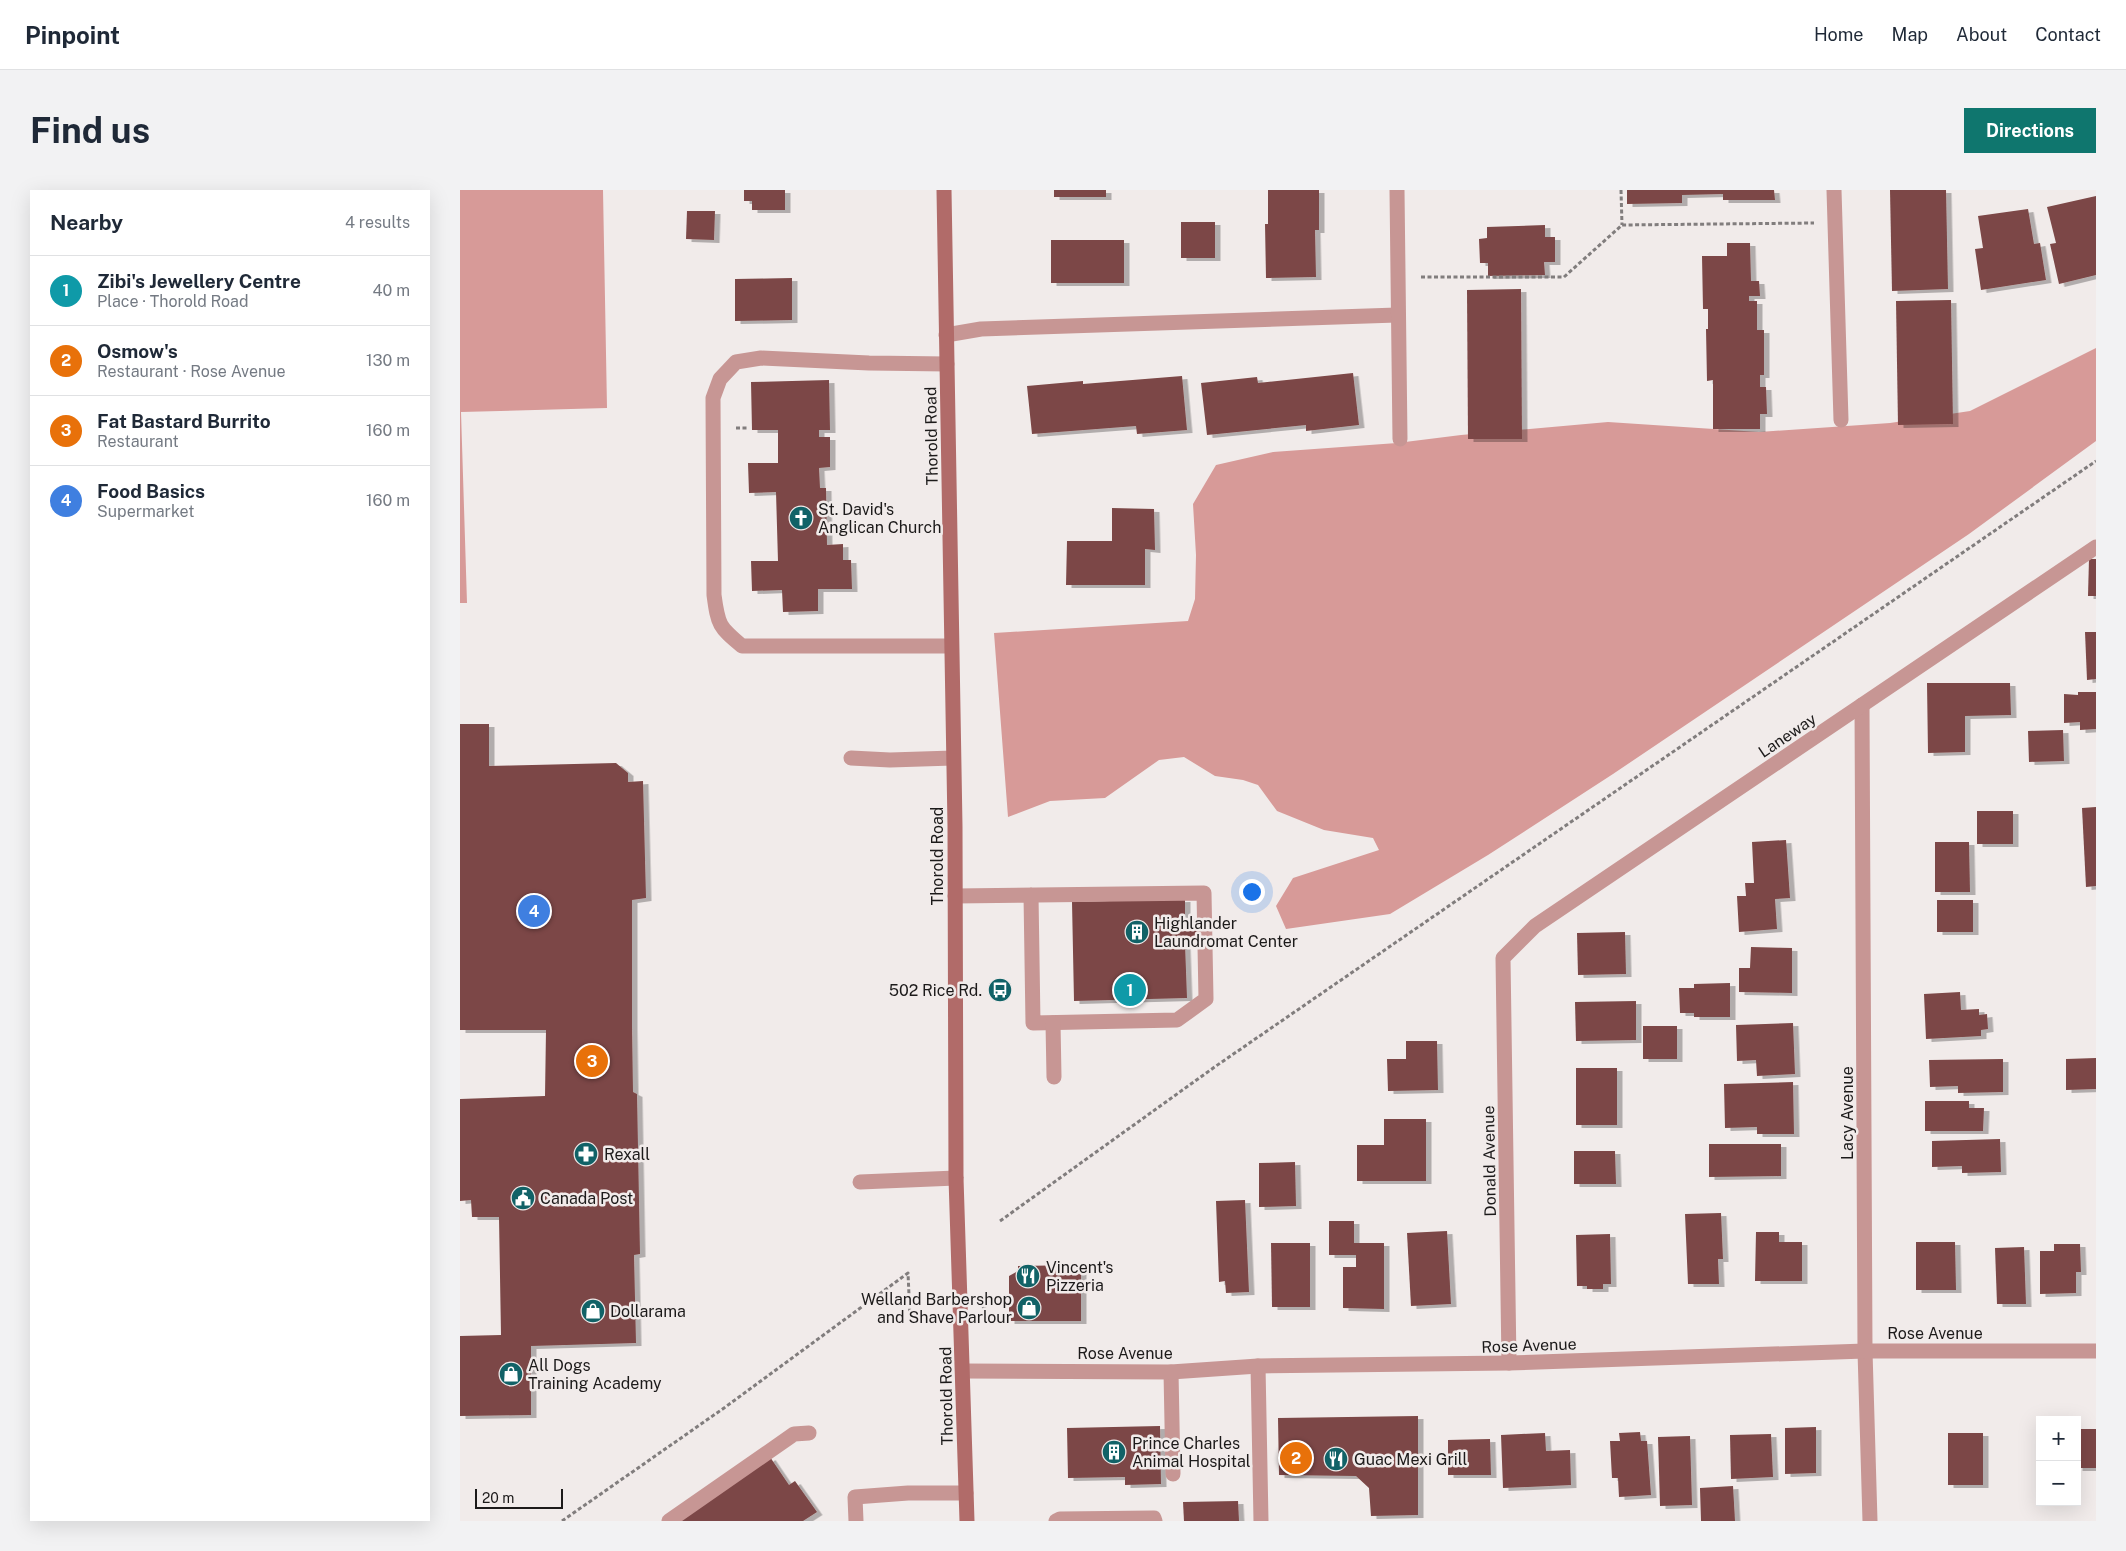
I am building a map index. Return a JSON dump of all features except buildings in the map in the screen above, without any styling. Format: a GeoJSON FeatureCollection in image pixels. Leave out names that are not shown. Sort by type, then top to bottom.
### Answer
{"type":"FeatureCollection","features":[{"type":"Feature","properties":{"kind":"street","name":"Thorold Road"},"geometry":{"type":"LineString","coordinates":[[944,190],[955,896],[956,1178],[964,1370],[966,1520]]}},
{"type":"Feature","properties":{"kind":"street"},"geometry":{"type":"LineString","coordinates":[[1396,190],[1400,439]]}},
{"type":"Feature","properties":{"kind":"street"},"geometry":{"type":"LineString","coordinates":[[1834,190],[1841,420]]}},
{"type":"Feature","properties":{"kind":"street"},"geometry":{"type":"LineString","coordinates":[[946,336],[981,329],[1397,315]]}},
{"type":"Feature","properties":{"kind":"street"},"geometry":{"type":"LineString","coordinates":[[947,364],[869,363],[761,358],[736,362],[720,379],[713,398],[714,595],[718,622],[725,632],[742,646],[950,646]]}},
{"type":"Feature","properties":{"kind":"street","name":"Laneway"},"geometry":{"type":"LineString","coordinates":[[1503,958],[1535,926],[2096,547]]}},
{"type":"Feature","properties":{"kind":"street","name":"Lacy Avenue"},"geometry":{"type":"LineString","coordinates":[[1862,705],[1865,1351],[1870,1521]]}},
{"type":"Feature","properties":{"kind":"street"},"geometry":{"type":"LineString","coordinates":[[851,758],[890,760],[953,758]]}},
{"type":"Feature","properties":{"kind":"street"},"geometry":{"type":"LineString","coordinates":[[955,896],[1031,895],[1204,893],[1206,999],[1177,1020],[1032,1023],[1031,895]]}},
{"type":"Feature","properties":{"kind":"street","name":"Donald Avenue"},"geometry":{"type":"LineString","coordinates":[[1503,958],[1509,1363]]}},
{"type":"Feature","properties":{"kind":"street"},"geometry":{"type":"LineString","coordinates":[[1052,1023],[1054,1077]]}},
{"type":"Feature","properties":{"kind":"street"},"geometry":{"type":"LineString","coordinates":[[860,1182],[956,1178]]}},
{"type":"Feature","properties":{"kind":"street","name":"Rose Avenue"},"geometry":{"type":"LineString","coordinates":[[964,1370],[1171,1372],[1258,1366],[1509,1363],[1865,1351],[2096,1351]]}},
{"type":"Feature","properties":{"kind":"street"},"geometry":{"type":"LineString","coordinates":[[1258,1366],[1261,1521]]}},
{"type":"Feature","properties":{"kind":"street"},"geometry":{"type":"LineString","coordinates":[[1171,1372],[1173,1474]]}},
{"type":"Feature","properties":{"kind":"street"},"geometry":{"type":"LineString","coordinates":[[669,1521],[794,1434],[809,1433]]}},
{"type":"Feature","properties":{"kind":"street"},"geometry":{"type":"LineString","coordinates":[[856,1521],[855,1497],[908,1493],[966,1493]]}},
{"type":"Feature","properties":{"kind":"street"},"geometry":{"type":"LineString","coordinates":[[1056,1521],[1060,1518],[1154,1518],[1155,1521]]}},
{"type":"Feature","properties":{"kind":"path"},"geometry":{"type":"LineString","coordinates":[[1621,190],[1622,225]]}},
{"type":"Feature","properties":{"kind":"path"},"geometry":{"type":"LineString","coordinates":[[1398,276],[1564,277],[1622,225],[1835,222]]}},
{"type":"Feature","properties":{"kind":"path"},"geometry":{"type":"LineString","coordinates":[[1000,1221],[1216,1066],[2096,461]]}},
{"type":"Feature","properties":{"kind":"path"},"geometry":{"type":"LineString","coordinates":[[562,1521],[724,1408],[908,1273],[910,1317],[915,1319],[962,1317],[1002,1300]]}},
{"type":"Feature","properties":{"kind":"shaded area"},"geometry":{"type":"Polygon","coordinates":[[[460,190],[603,190],[607,408],[461,412],[467,603],[460,603],[460,190]]]}},
{"type":"Feature","properties":{"kind":"shaded area"},"geometry":{"type":"Polygon","coordinates":[[[2096,348],[2096,441],[1969,534],[1613,774],[1488,855],[1390,914],[1286,929],[1276,906],[1293,878],[1379,850],[1373,838],[1324,830],[1277,811],[1258,785],[1243,780],[1215,776],[1184,757],[1159,760],[1105,798],[1050,801],[1008,817],[994,633],[1188,621],[1195,599],[1196,555],[1193,504],[1216,465],[1273,452],[1397,443],[1461,435],[1608,422],[1759,432],[1890,423],[1970,411],[2096,348]]]}},
{"type":"Feature","properties":{"kind":"place","name":"St. David's Anglican Church"},"geometry":{"type":"Point","coordinates":[801,518]}},
{"type":"Feature","properties":{"kind":"place","name":"Food Basics"},"geometry":{"type":"Point","coordinates":[534,911]}},
{"type":"Feature","properties":{"kind":"place","name":"Highlander Laundromat Center"},"geometry":{"type":"Point","coordinates":[1137,932]}},
{"type":"Feature","properties":{"kind":"place","name":"502 Rice Rd."},"geometry":{"type":"Point","coordinates":[1000,990]}},
{"type":"Feature","properties":{"kind":"place","name":"Zibi's Jewellery Centre"},"geometry":{"type":"Point","coordinates":[1130,990]}},
{"type":"Feature","properties":{"kind":"place","name":"Fat Bastard Burrito"},"geometry":{"type":"Point","coordinates":[592,1061]}},
{"type":"Feature","properties":{"kind":"place","name":"Rexall"},"geometry":{"type":"Point","coordinates":[586,1154]}},
{"type":"Feature","properties":{"kind":"place","name":"Canada Post"},"geometry":{"type":"Point","coordinates":[523,1198]}},
{"type":"Feature","properties":{"kind":"place","name":"Vincent's Pizzeria"},"geometry":{"type":"Point","coordinates":[1028,1276]}},
{"type":"Feature","properties":{"kind":"place","name":"Welland Barbershop and Shave Parlour"},"geometry":{"type":"Point","coordinates":[1029,1308]}},
{"type":"Feature","properties":{"kind":"place","name":"Dollarama"},"geometry":{"type":"Point","coordinates":[593,1311]}},
{"type":"Feature","properties":{"kind":"place","name":"All Dogs Training Academy"},"geometry":{"type":"Point","coordinates":[511,1374]}},
{"type":"Feature","properties":{"kind":"place","name":"Prince Charles Animal Hospital"},"geometry":{"type":"Point","coordinates":[1114,1452]}},
{"type":"Feature","properties":{"kind":"place","name":"Osmow's"},"geometry":{"type":"Point","coordinates":[1296,1458]}},
{"type":"Feature","properties":{"kind":"place","name":"Guac Mexi Grill"},"geometry":{"type":"Point","coordinates":[1336,1459]}}]}
